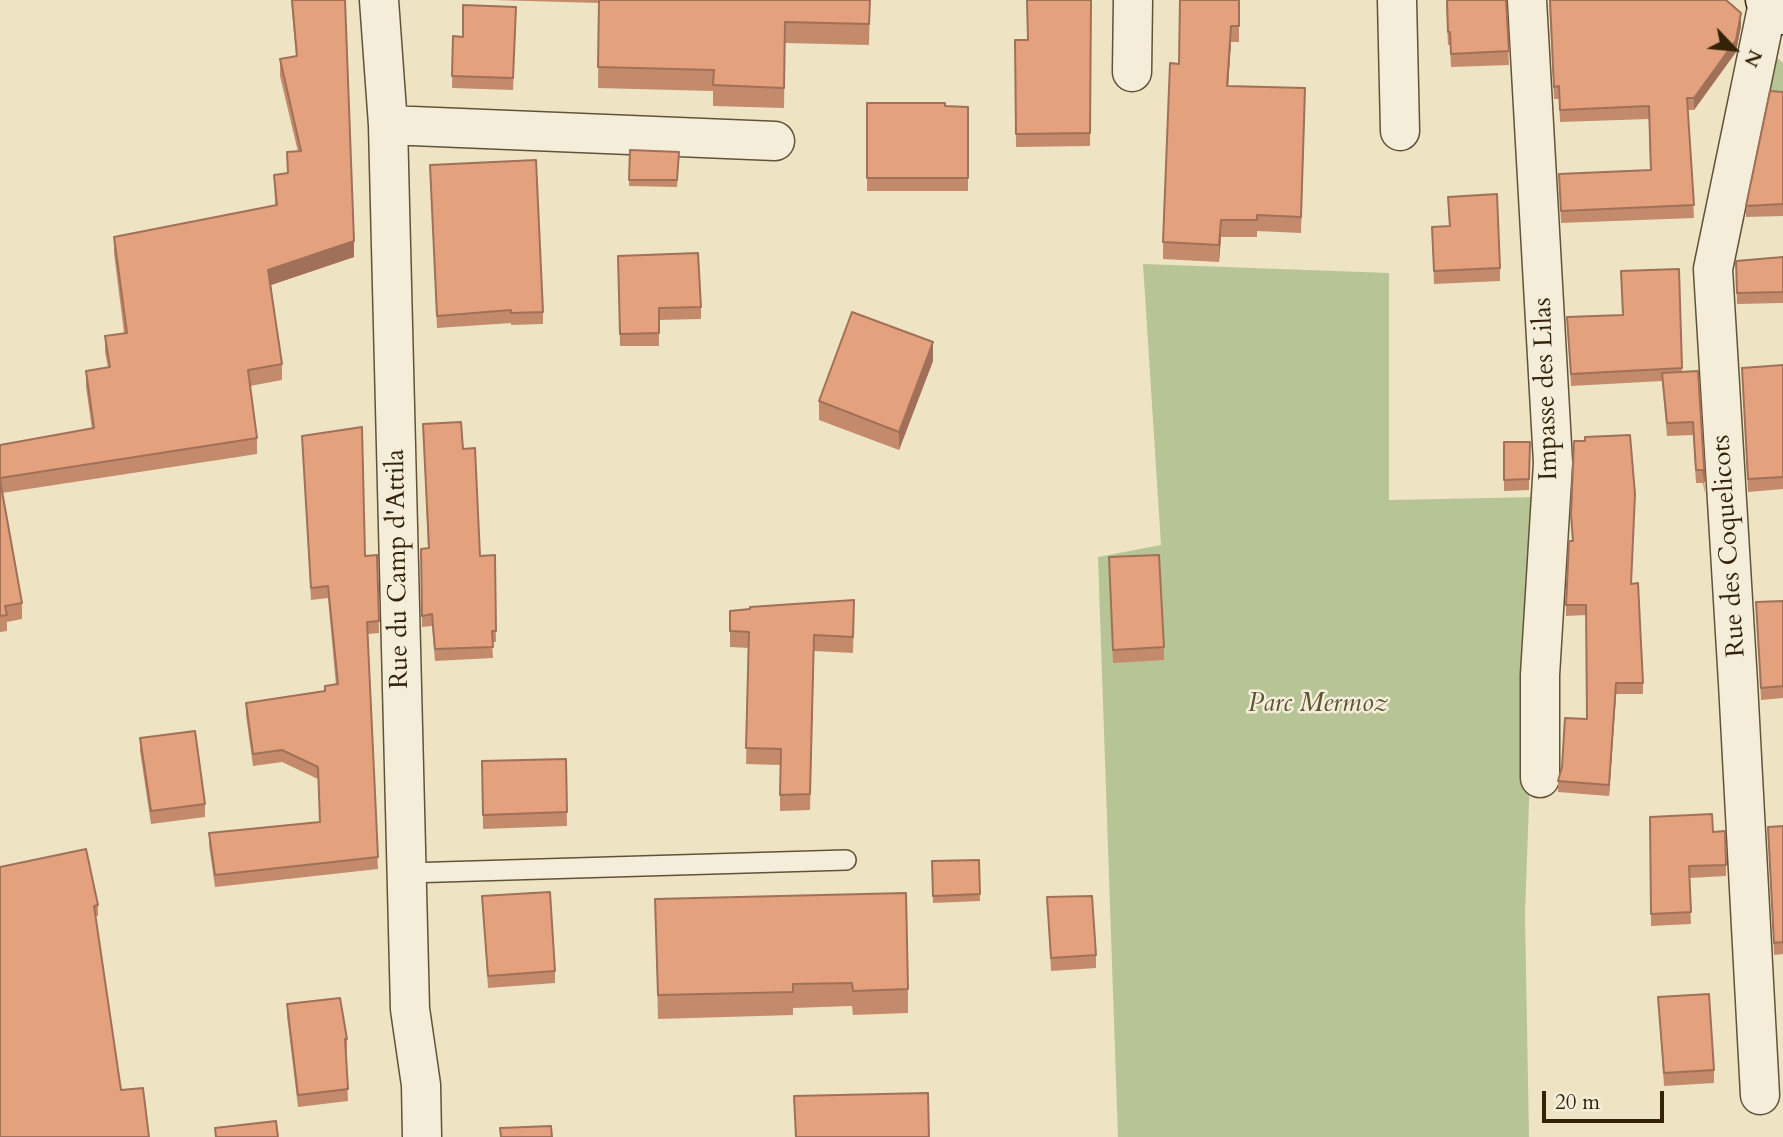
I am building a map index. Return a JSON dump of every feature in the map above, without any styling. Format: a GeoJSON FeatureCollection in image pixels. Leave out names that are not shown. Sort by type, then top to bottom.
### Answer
{"type":"FeatureCollection","features":[{"type":"Feature","properties":{"kind":"street","name":"Rue du Camp d'Attila"},"geometry":{"type":"LineString","coordinates":[[379,0],[388,125],[410,1009],[421,1085],[422,1137]]}},
{"type":"Feature","properties":{"kind":"street"},"geometry":{"type":"LineString","coordinates":[[1132,72],[1133,0]]}},
{"type":"Feature","properties":{"kind":"street"},"geometry":{"type":"LineString","coordinates":[[1397,0],[1401,131]]}},
{"type":"Feature","properties":{"kind":"street","name":"Impasse des Lilas"},"geometry":{"type":"LineString","coordinates":[[1527,0],[1553,463],[1540,675],[1539,778]]}},
{"type":"Feature","properties":{"kind":"street","name":"Rue des Coquelicots"},"geometry":{"type":"LineString","coordinates":[[1760,1095],[1713,270],[1772,6]]}},
{"type":"Feature","properties":{"kind":"street"},"geometry":{"type":"LineString","coordinates":[[388,125],[775,141]]}},
{"type":"Feature","properties":{"kind":"lane"},"geometry":{"type":"LineString","coordinates":[[407,873],[846,860]]}},
{"type":"Feature","properties":{"kind":"green space"},"geometry":{"type":"Polygon","coordinates":[[[1766,48],[1783,63],[1783,103],[1759,102],[1766,48]]]}},
{"type":"Feature","properties":{"kind":"green space","name":"Parc Mermoz"},"geometry":{"type":"Polygon","coordinates":[[[1143,264],[1389,273],[1389,500],[1540,497],[1525,914],[1529,1137],[1118,1137],[1098,557],[1161,545],[1143,264]]]}},
{"type":"Feature","properties":{"kind":"building"},"geometry":{"type":"Polygon","coordinates":[[[292,0],[345,0],[354,241],[268,270],[282,364],[248,370],[257,438],[0,478],[0,445],[94,428],[86,371],[110,367],[105,336],[127,333],[114,237],[277,205],[274,175],[288,173],[287,152],[301,151],[280,59],[297,56],[292,0]]]}},
{"type":"Feature","properties":{"kind":"building"},"geometry":{"type":"Polygon","coordinates":[[[599,0],[870,0],[869,24],[785,22],[784,88],[713,85],[714,70],[598,67],[599,0]]]}},
{"type":"Feature","properties":{"kind":"building"},"geometry":{"type":"Polygon","coordinates":[[[1027,0],[1091,0],[1090,133],[1016,134],[1015,40],[1028,40],[1027,0]]]}},
{"type":"Feature","properties":{"kind":"building"},"geometry":{"type":"Polygon","coordinates":[[[1180,0],[1239,0],[1239,26],[1231,26],[1227,86],[1305,88],[1301,217],[1257,215],[1257,220],[1221,220],[1219,245],[1163,242],[1170,63],[1179,64],[1180,0]]]}},
{"type":"Feature","properties":{"kind":"building"},"geometry":{"type":"Polygon","coordinates":[[[1447,0],[1506,0],[1509,51],[1451,54],[1447,0]]]}},
{"type":"Feature","properties":{"kind":"building"},"geometry":{"type":"Polygon","coordinates":[[[1550,0],[1726,0],[1741,13],[1736,40],[1694,98],[1687,98],[1694,205],[1561,211],[1559,174],[1651,170],[1649,106],[1560,110],[1559,86],[1554,87],[1550,0]]]}},
{"type":"Feature","properties":{"kind":"building"},"geometry":{"type":"Polygon","coordinates":[[[463,5],[516,7],[513,78],[452,76],[453,36],[463,37],[463,5]]]}},
{"type":"Feature","properties":{"kind":"building"},"geometry":{"type":"Polygon","coordinates":[[[1770,91],[1783,92],[1783,204],[1746,206],[1770,91]]]}},
{"type":"Feature","properties":{"kind":"building"},"geometry":{"type":"Polygon","coordinates":[[[867,103],[945,103],[945,106],[968,107],[968,178],[867,178],[867,103]]]}},
{"type":"Feature","properties":{"kind":"building"},"geometry":{"type":"Polygon","coordinates":[[[630,150],[679,152],[677,180],[629,180],[630,150]]]}},
{"type":"Feature","properties":{"kind":"building"},"geometry":{"type":"Polygon","coordinates":[[[536,160],[543,312],[511,313],[511,310],[437,316],[430,165],[536,160]]]}},
{"type":"Feature","properties":{"kind":"building"},"geometry":{"type":"Polygon","coordinates":[[[1497,194],[1500,268],[1434,271],[1432,227],[1450,226],[1448,197],[1497,194]]]}},
{"type":"Feature","properties":{"kind":"building"},"geometry":{"type":"Polygon","coordinates":[[[698,253],[701,307],[659,308],[659,333],[620,334],[618,256],[698,253]]]}},
{"type":"Feature","properties":{"kind":"building"},"geometry":{"type":"Polygon","coordinates":[[[1783,257],[1783,292],[1737,293],[1736,261],[1783,257]]]}},
{"type":"Feature","properties":{"kind":"building"},"geometry":{"type":"Polygon","coordinates":[[[1679,269],[1682,368],[1571,374],[1567,317],[1623,315],[1621,271],[1679,269]]]}},
{"type":"Feature","properties":{"kind":"building"},"geometry":{"type":"Polygon","coordinates":[[[852,312],[933,342],[899,432],[819,401],[852,312]]]}},
{"type":"Feature","properties":{"kind":"building"},"geometry":{"type":"Polygon","coordinates":[[[1783,365],[1783,477],[1748,479],[1742,368],[1783,365]]]}},
{"type":"Feature","properties":{"kind":"building"},"geometry":{"type":"Polygon","coordinates":[[[1698,371],[1705,481],[1703,470],[1696,470],[1693,422],[1667,423],[1662,373],[1698,371]]]}},
{"type":"Feature","properties":{"kind":"building"},"geometry":{"type":"Polygon","coordinates":[[[461,422],[463,449],[475,448],[480,556],[495,555],[496,631],[492,631],[493,647],[435,649],[432,614],[422,616],[421,549],[429,548],[423,424],[461,422]]]}},
{"type":"Feature","properties":{"kind":"building"},"geometry":{"type":"Polygon","coordinates":[[[362,427],[365,556],[377,555],[379,621],[367,622],[378,857],[215,875],[209,833],[320,822],[318,767],[282,750],[253,754],[246,703],[325,691],[325,686],[338,684],[328,586],[311,588],[302,436],[362,427]]]}},
{"type":"Feature","properties":{"kind":"building"},"geometry":{"type":"Polygon","coordinates":[[[1630,435],[1635,494],[1631,584],[1638,583],[1643,683],[1616,683],[1609,785],[1558,781],[1562,767],[1565,718],[1587,719],[1586,605],[1566,605],[1569,541],[1573,541],[1571,514],[1574,441],[1585,441],[1585,437],[1630,435]]]}},
{"type":"Feature","properties":{"kind":"building"},"geometry":{"type":"Polygon","coordinates":[[[1504,442],[1530,442],[1529,479],[1504,480],[1504,442]]]}},
{"type":"Feature","properties":{"kind":"building"},"geometry":{"type":"Polygon","coordinates":[[[0,480],[22,603],[5,606],[7,615],[0,616],[0,480]]]}},
{"type":"Feature","properties":{"kind":"building"},"geometry":{"type":"Polygon","coordinates":[[[1159,555],[1164,647],[1113,650],[1109,557],[1159,555]]]}},
{"type":"Feature","properties":{"kind":"building"},"geometry":{"type":"Polygon","coordinates":[[[854,600],[853,637],[814,635],[810,794],[780,795],[781,749],[746,748],[749,632],[730,631],[730,611],[750,607],[854,600]]]}},
{"type":"Feature","properties":{"kind":"building"},"geometry":{"type":"Polygon","coordinates":[[[1783,601],[1783,686],[1761,688],[1756,602],[1783,601]]]}},
{"type":"Feature","properties":{"kind":"building"},"geometry":{"type":"Polygon","coordinates":[[[195,731],[205,804],[151,811],[140,738],[195,731]]]}},
{"type":"Feature","properties":{"kind":"building"},"geometry":{"type":"Polygon","coordinates":[[[566,759],[567,812],[483,815],[482,761],[566,759]]]}},
{"type":"Feature","properties":{"kind":"building"},"geometry":{"type":"Polygon","coordinates":[[[1712,814],[1713,832],[1725,831],[1726,865],[1689,866],[1691,912],[1651,914],[1650,817],[1712,814]]]}},
{"type":"Feature","properties":{"kind":"building"},"geometry":{"type":"Polygon","coordinates":[[[1783,826],[1783,942],[1774,943],[1768,827],[1783,826]]]}},
{"type":"Feature","properties":{"kind":"building"},"geometry":{"type":"Polygon","coordinates":[[[86,849],[98,905],[94,906],[121,1090],[143,1088],[149,1137],[0,1137],[0,867],[86,849]]]}},
{"type":"Feature","properties":{"kind":"building"},"geometry":{"type":"Polygon","coordinates":[[[979,860],[980,894],[933,896],[932,861],[979,860]]]}},
{"type":"Feature","properties":{"kind":"building"},"geometry":{"type":"Polygon","coordinates":[[[550,892],[555,971],[488,976],[482,896],[550,892]]]}},
{"type":"Feature","properties":{"kind":"building"},"geometry":{"type":"Polygon","coordinates":[[[906,893],[908,989],[853,991],[852,983],[793,984],[793,992],[658,995],[655,899],[906,893]]]}},
{"type":"Feature","properties":{"kind":"building"},"geometry":{"type":"Polygon","coordinates":[[[1092,896],[1096,955],[1051,958],[1047,897],[1092,896]]]}},
{"type":"Feature","properties":{"kind":"building"},"geometry":{"type":"Polygon","coordinates":[[[1709,994],[1714,1070],[1664,1073],[1658,997],[1709,994]]]}},
{"type":"Feature","properties":{"kind":"building"},"geometry":{"type":"Polygon","coordinates":[[[340,998],[347,1039],[348,1089],[298,1095],[287,1004],[340,998]]]}},
{"type":"Feature","properties":{"kind":"building"},"geometry":{"type":"Polygon","coordinates":[[[928,1093],[929,1137],[796,1137],[794,1096],[928,1093]]]}},
{"type":"Feature","properties":{"kind":"building"},"geometry":{"type":"Polygon","coordinates":[[[276,1121],[278,1137],[216,1137],[215,1128],[276,1121]]]}},
{"type":"Feature","properties":{"kind":"building"},"geometry":{"type":"Polygon","coordinates":[[[551,1126],[552,1137],[501,1137],[500,1128],[551,1126]]]}}]}
